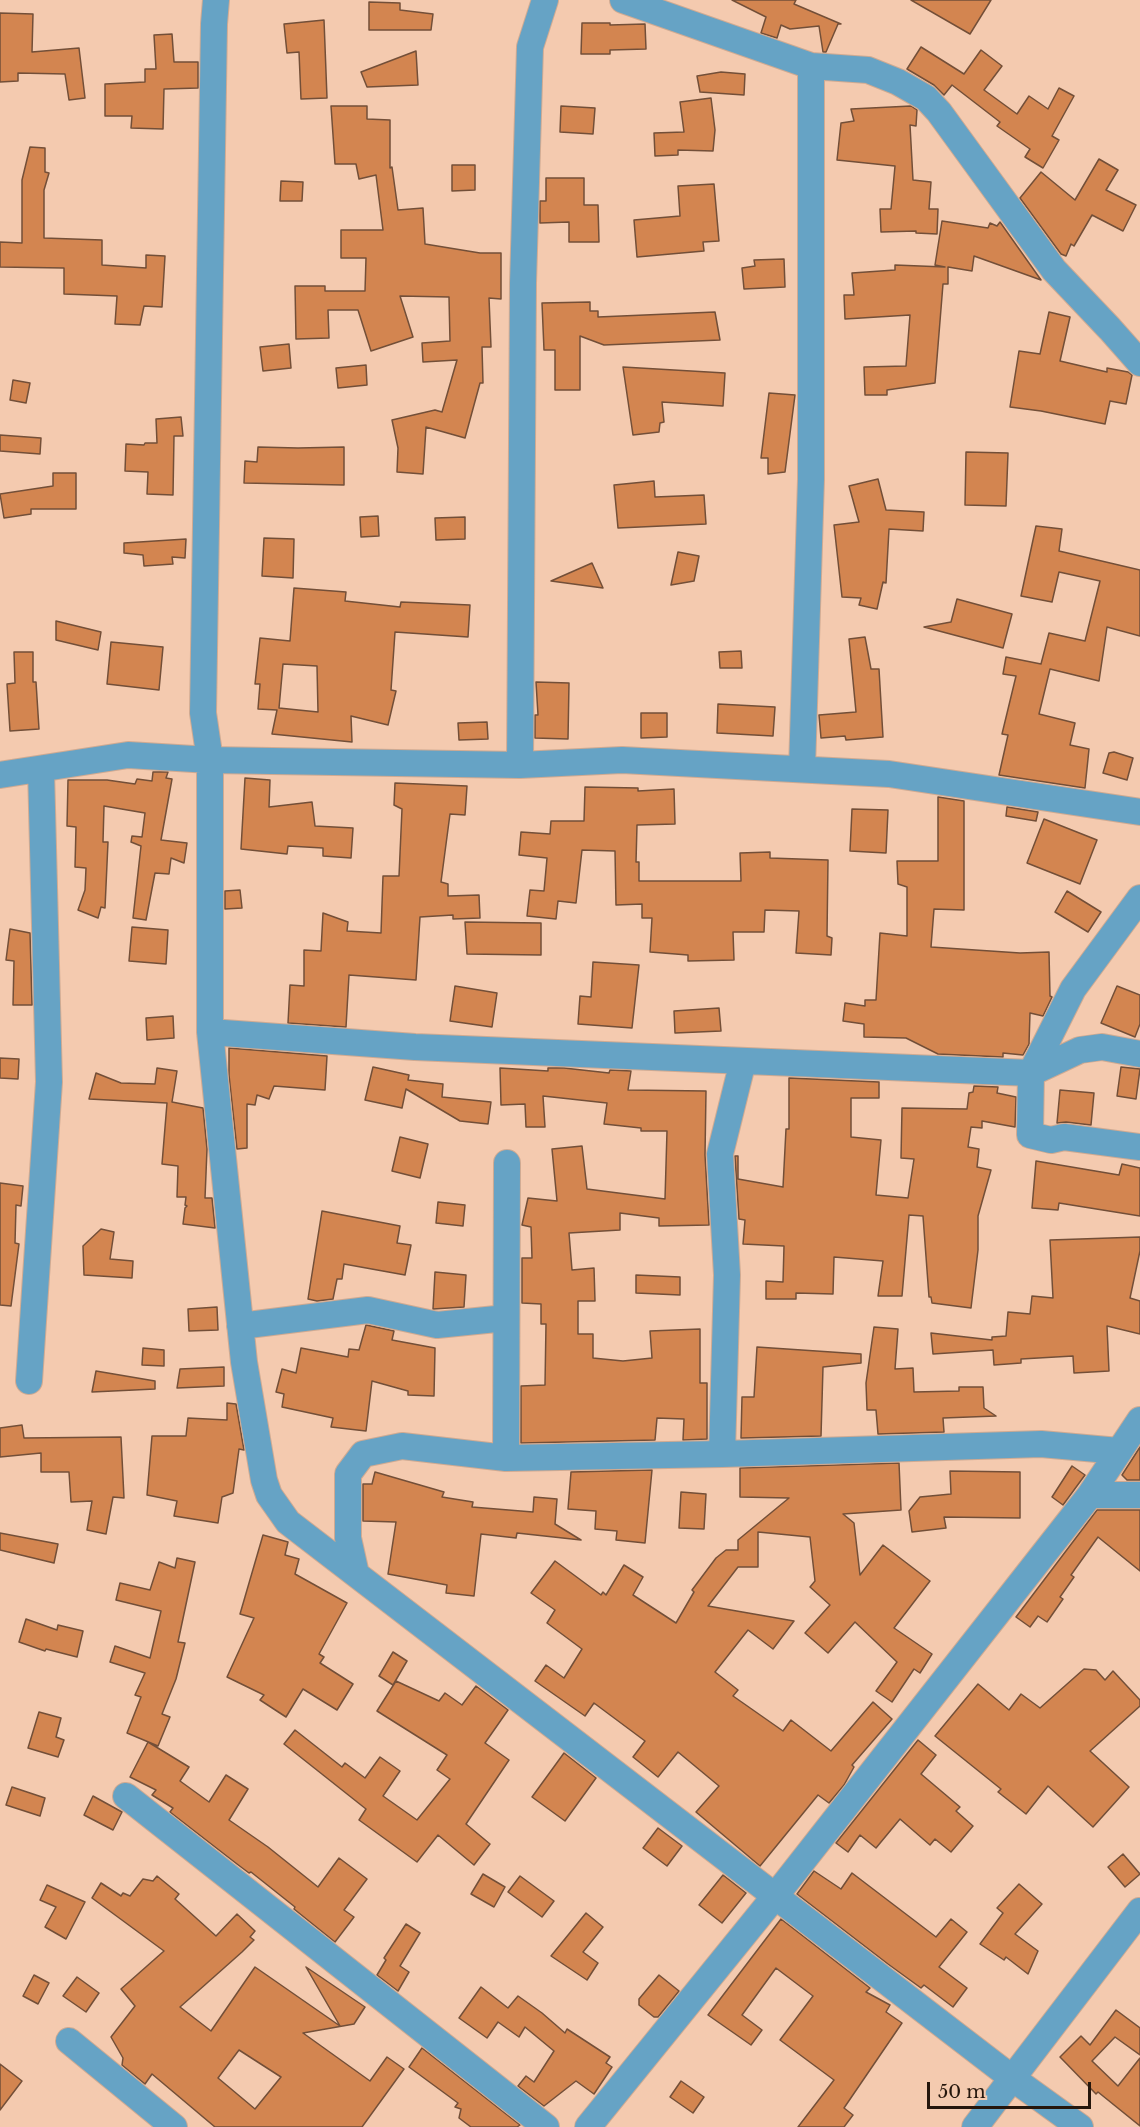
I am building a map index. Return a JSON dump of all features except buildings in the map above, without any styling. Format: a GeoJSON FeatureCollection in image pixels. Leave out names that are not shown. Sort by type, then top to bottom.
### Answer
{"type":"FeatureCollection","features":[{"type":"Feature","properties":{"kind":"street"},"geometry":{"type":"LineString","coordinates":[[216,0],[203,713],[210,760],[210,1032],[240,1326],[269,1495],[288,1522],[1012,2078],[1080,2127]]}},
{"type":"Feature","properties":{"kind":"street"},"geometry":{"type":"LineString","coordinates":[[520,765],[523,283],[528,94],[530,47],[545,0]]}},
{"type":"Feature","properties":{"kind":"street"},"geometry":{"type":"LineString","coordinates":[[623,0],[811,66],[868,70],[898,82],[926,98],[939,112],[1054,270],[1140,363]]}},
{"type":"Feature","properties":{"kind":"street"},"geometry":{"type":"LineString","coordinates":[[802,769],[811,479],[811,66]]}},
{"type":"Feature","properties":{"kind":"street"},"geometry":{"type":"LineString","coordinates":[[0,775],[128,755],[210,760],[520,765],[622,760],[889,774],[1140,812]]}},
{"type":"Feature","properties":{"kind":"street"},"geometry":{"type":"LineString","coordinates":[[28,1381],[49,1082],[41,770]]}},
{"type":"Feature","properties":{"kind":"street"},"geometry":{"type":"LineString","coordinates":[[1140,898],[1073,989],[1031,1073],[1030,1135],[1051,1140],[1064,1137],[1140,1147]]}},
{"type":"Feature","properties":{"kind":"street"},"geometry":{"type":"LineString","coordinates":[[210,1032],[415,1047],[1031,1073],[1080,1050],[1102,1047],[1140,1054]]}},
{"type":"Feature","properties":{"kind":"street"},"geometry":{"type":"LineString","coordinates":[[722,1454],[727,1275],[720,1154],[743,1061]]}},
{"type":"Feature","properties":{"kind":"street"},"geometry":{"type":"LineString","coordinates":[[506,1458],[507,1163]]}},
{"type":"Feature","properties":{"kind":"street"},"geometry":{"type":"LineString","coordinates":[[240,1326],[368,1310],[437,1325],[506,1318]]}},
{"type":"Feature","properties":{"kind":"street"},"geometry":{"type":"LineString","coordinates":[[588,2127],[776,1895],[1090,1495],[1140,1420]]}},
{"type":"Feature","properties":{"kind":"street"},"geometry":{"type":"LineString","coordinates":[[356,1574],[348,1538],[348,1474],[363,1454],[402,1446],[506,1458],[1041,1444],[1119,1451]]}},
{"type":"Feature","properties":{"kind":"street"},"geometry":{"type":"LineString","coordinates":[[1090,1495],[1140,1495]]}},
{"type":"Feature","properties":{"kind":"street"},"geometry":{"type":"LineString","coordinates":[[126,1796],[546,2127]]}},
{"type":"Feature","properties":{"kind":"street"},"geometry":{"type":"LineString","coordinates":[[975,2127],[1140,1911]]}},
{"type":"Feature","properties":{"kind":"street"},"geometry":{"type":"LineString","coordinates":[[69,2041],[174,2127]]}}]}
